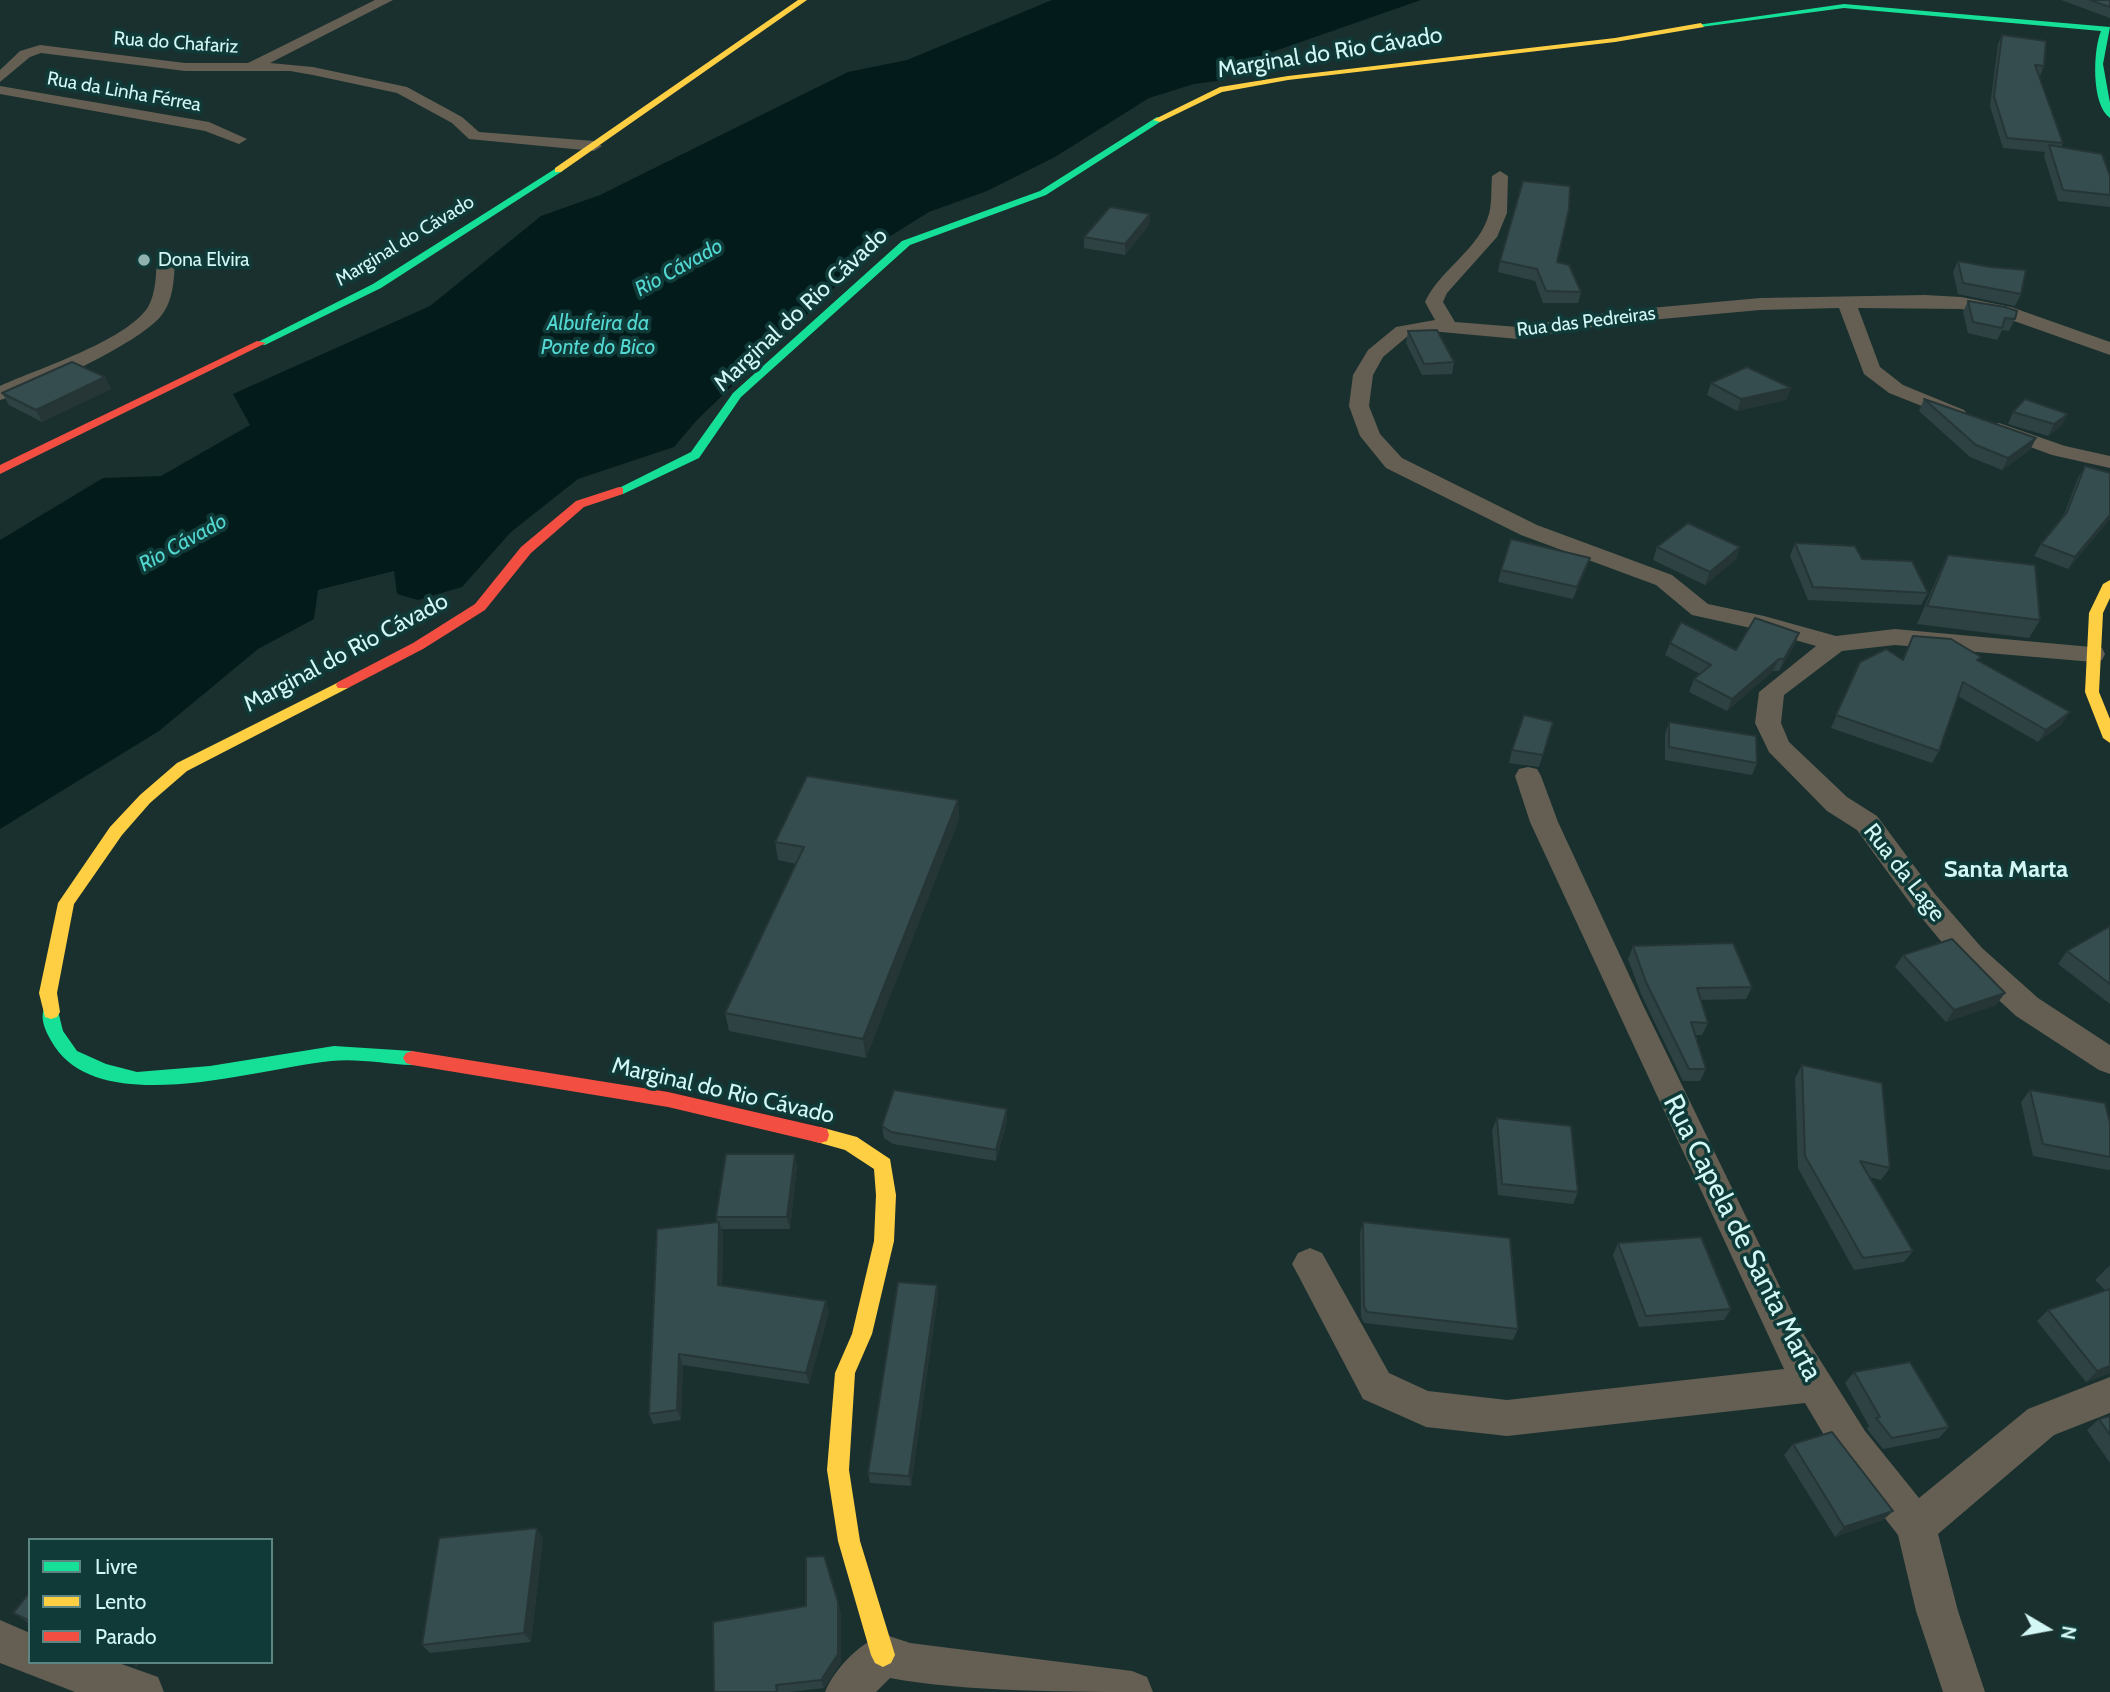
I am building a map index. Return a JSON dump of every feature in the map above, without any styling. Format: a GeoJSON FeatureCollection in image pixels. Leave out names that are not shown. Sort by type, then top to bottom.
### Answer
{"type":"FeatureCollection","features":[{"type":"Feature","properties":{"kind":"street","name":"Rua do Chafariz"},"geometry":{"type":"LineString","coordinates":[[0,78],[24,54],[40,49],[185,67],[249,67],[386,0]]}},
{"type":"Feature","properties":{"kind":"street","name":"Marginal do Cávado"},"geometry":{"type":"LineString","coordinates":[[0,470],[377,286],[594,146],[803,0]]}},
{"type":"Feature","properties":{"kind":"street","name":"Marginal do Rio Cávado"},"geometry":{"type":"LineString","coordinates":[[883,1656],[849,1541],[838,1470],[845,1373],[862,1334],[884,1241],[886,1195],[883,1166],[850,1143],[749,1115],[603,1087],[401,1056],[334,1053],[210,1073],[138,1079],[103,1071],[71,1056],[55,1033],[48,993],[66,903],[116,831],[145,799],[182,767],[418,646],[480,607],[526,550],[580,504],[636,486],[695,455],[737,395],[905,243],[1043,193],[1157,120],[1220,90],[1288,78],[1615,40],[1748,17],[1844,6],[2110,30]]}},
{"type":"Feature","properties":{"kind":"street"},"geometry":{"type":"LineString","coordinates":[[2110,30],[2104,32],[2096,53],[2100,88],[2110,115]]}},
{"type":"Feature","properties":{"kind":"street"},"geometry":{"type":"LineString","coordinates":[[249,67],[290,67],[387,86],[457,120],[475,136],[594,146]]}},
{"type":"Feature","properties":{"kind":"street","name":"Rua da Linha Férrea"},"geometry":{"type":"LineString","coordinates":[[0,90],[209,127],[239,139]]}},
{"type":"Feature","properties":{"kind":"street"},"geometry":{"type":"LineString","coordinates":[[1449,327],[1434,302],[1439,291],[1488,237],[1498,213],[1500,176]]}},
{"type":"Feature","properties":{"kind":"street"},"geometry":{"type":"LineString","coordinates":[[0,394],[104,347],[154,312],[163,288],[166,259]]}},
{"type":"Feature","properties":{"kind":"street"},"geometry":{"type":"LineString","coordinates":[[1847,303],[1871,370],[1896,389],[2059,451],[2110,462]]}},
{"type":"Feature","properties":{"kind":"street","name":"Rua das Pedreiras"},"geometry":{"type":"LineString","coordinates":[[1835,644],[1764,623],[1700,610],[1664,580],[1587,549],[1529,530],[1394,463],[1370,436],[1359,406],[1363,375],[1375,354],[1403,331],[1430,325],[1518,333],[1618,317],[1760,304],[1847,303],[1961,303],[2028,318],[2110,349]]}},
{"type":"Feature","properties":{"kind":"street"},"geometry":{"type":"LineString","coordinates":[[2110,584],[2096,612],[2092,657],[2092,692],[2110,738]]}},
{"type":"Feature","properties":{"kind":"street","name":"Rua da Lage"},"geometry":{"type":"LineString","coordinates":[[2092,657],[1895,636],[1835,644],[1772,692],[1768,723],[1778,746],[1837,804],[1867,822],[1925,902],[1971,956],[2027,1007],[2110,1061]]}},
{"type":"Feature","properties":{"kind":"street","name":"Rua Capela de Santa Marta"},"geometry":{"type":"LineString","coordinates":[[1528,776],[1544,822],[1685,1128],[1788,1342],[1851,1444],[1916,1526],[1937,1611],[1964,1692]]}},
{"type":"Feature","properties":{"kind":"street"},"geometry":{"type":"LineString","coordinates":[[1310,1264],[1376,1387],[1426,1409],[1507,1418],[1814,1384]]}},
{"type":"Feature","properties":{"kind":"street"},"geometry":{"type":"LineString","coordinates":[[1916,1526],[2041,1422],[2110,1395]]}},
{"type":"Feature","properties":{"kind":"street"},"geometry":{"type":"LineString","coordinates":[[0,1641],[28,1654]]}},
{"type":"Feature","properties":{"kind":"street"},"geometry":{"type":"LineString","coordinates":[[846,1692],[883,1656],[910,1664],[1132,1692]]}},
{"type":"Feature","properties":{"kind":"street"},"geometry":{"type":"LineString","coordinates":[[53,1664],[143,1692]]}},
{"type":"Feature","properties":{"kind":"water","name":"Albufeira da Ponte do Bico"},"geometry":{"type":"Polygon","coordinates":[[[1052,0],[1421,0],[1252,59],[1217,81],[1194,84],[1149,98],[1055,157],[987,191],[929,212],[884,240],[697,420],[674,447],[578,479],[511,532],[462,587],[418,600],[397,594],[394,571],[318,590],[314,619],[258,649],[159,731],[0,829],[0,540],[103,478],[161,476],[250,425],[233,394],[430,306],[541,216],[600,195],[848,72],[907,60],[1052,0]]]}},
{"type":"Feature","properties":{"kind":"building"},"geometry":{"type":"Polygon","coordinates":[[[2090,0],[2110,0],[2110,7],[2090,0]]]}},
{"type":"Feature","properties":{"kind":"building"},"geometry":{"type":"Polygon","coordinates":[[[2002,35],[2046,41],[2044,66],[2035,65],[2063,143],[2007,138],[1994,96],[2002,35]]]}},
{"type":"Feature","properties":{"kind":"building"},"geometry":{"type":"Polygon","coordinates":[[[2049,145],[2102,154],[2110,176],[2110,195],[2063,190],[2049,145]]]}},
{"type":"Feature","properties":{"kind":"building"},"geometry":{"type":"Polygon","coordinates":[[[1523,181],[1570,186],[1569,209],[1557,262],[1569,265],[1581,292],[1546,291],[1537,269],[1500,261],[1523,181]]]}},
{"type":"Feature","properties":{"kind":"building"},"geometry":{"type":"Polygon","coordinates":[[[1110,207],[1150,214],[1125,244],[1084,237],[1110,207]]]}},
{"type":"Feature","properties":{"kind":"building"},"geometry":{"type":"Polygon","coordinates":[[[1958,261],[2026,270],[2021,294],[1963,283],[1958,261]]]}},
{"type":"Feature","properties":{"kind":"building"},"geometry":{"type":"Polygon","coordinates":[[[1968,301],[2017,311],[2015,319],[2005,318],[2002,328],[1973,322],[1968,301]]]}},
{"type":"Feature","properties":{"kind":"building"},"geometry":{"type":"Polygon","coordinates":[[[1437,330],[1454,362],[1424,364],[1408,331],[1437,330]]]}},
{"type":"Feature","properties":{"kind":"building"},"geometry":{"type":"Polygon","coordinates":[[[72,362],[105,377],[36,410],[2,393],[72,362]]]}},
{"type":"Feature","properties":{"kind":"building"},"geometry":{"type":"Polygon","coordinates":[[[1747,367],[1791,388],[1741,399],[1711,383],[1747,367]]]}},
{"type":"Feature","properties":{"kind":"building"},"geometry":{"type":"Polygon","coordinates":[[[1924,399],[2036,438],[2008,458],[1976,445],[1924,399]]]}},
{"type":"Feature","properties":{"kind":"building"},"geometry":{"type":"Polygon","coordinates":[[[2025,399],[2068,414],[2054,424],[2013,412],[2025,399]]]}},
{"type":"Feature","properties":{"kind":"building"},"geometry":{"type":"Polygon","coordinates":[[[2085,466],[2110,473],[2110,515],[2075,557],[2041,544],[2067,512],[2085,466]]]}},
{"type":"Feature","properties":{"kind":"building"},"geometry":{"type":"Polygon","coordinates":[[[1688,523],[1740,547],[1710,572],[1657,547],[1688,523]]]}},
{"type":"Feature","properties":{"kind":"building"},"geometry":{"type":"Polygon","coordinates":[[[1511,539],[1590,558],[1577,587],[1501,570],[1511,539]]]}},
{"type":"Feature","properties":{"kind":"building"},"geometry":{"type":"Polygon","coordinates":[[[1795,543],[1855,546],[1862,559],[1912,561],[1928,593],[1813,587],[1795,543]]]}},
{"type":"Feature","properties":{"kind":"building"},"geometry":{"type":"Polygon","coordinates":[[[1948,555],[2035,565],[2040,620],[1927,606],[1948,555]]]}},
{"type":"Feature","properties":{"kind":"building"},"geometry":{"type":"Polygon","coordinates":[[[1755,618],[1799,633],[1784,659],[1779,659],[1732,699],[1694,679],[1711,665],[1670,643],[1681,622],[1736,650],[1755,618]]]}},
{"type":"Feature","properties":{"kind":"building"},"geometry":{"type":"Polygon","coordinates":[[[1913,636],[1951,639],[1981,657],[1977,660],[2070,712],[2046,730],[1963,682],[1939,751],[1836,715],[1860,662],[1886,649],[1903,660],[1913,636]]]}},
{"type":"Feature","properties":{"kind":"building"},"geometry":{"type":"Polygon","coordinates":[[[1524,715],[1553,722],[1543,755],[1512,750],[1524,715]]]}},
{"type":"Feature","properties":{"kind":"building"},"geometry":{"type":"Polygon","coordinates":[[[1669,722],[1756,736],[1757,763],[1669,747],[1669,722]]]}},
{"type":"Feature","properties":{"kind":"building"},"geometry":{"type":"Polygon","coordinates":[[[807,776],[958,800],[863,1039],[725,1013],[804,847],[775,842],[807,776]]]}},
{"type":"Feature","properties":{"kind":"building"},"geometry":{"type":"Polygon","coordinates":[[[2110,926],[2110,984],[2067,951],[2110,926]]]}},
{"type":"Feature","properties":{"kind":"building"},"geometry":{"type":"Polygon","coordinates":[[[1952,939],[2005,993],[1954,1010],[1903,955],[1952,939]]]}},
{"type":"Feature","properties":{"kind":"building"},"geometry":{"type":"Polygon","coordinates":[[[1733,943],[1752,987],[1697,988],[1708,1023],[1691,1022],[1706,1069],[1689,1069],[1646,982],[1633,946],[1733,943]]]}},
{"type":"Feature","properties":{"kind":"building"},"geometry":{"type":"Polygon","coordinates":[[[1802,1065],[1882,1083],[1890,1168],[1860,1161],[1913,1251],[1863,1258],[1805,1156],[1802,1065]]]}},
{"type":"Feature","properties":{"kind":"building"},"geometry":{"type":"Polygon","coordinates":[[[894,1090],[1007,1109],[996,1150],[891,1132],[882,1126],[894,1090]]]}},
{"type":"Feature","properties":{"kind":"building"},"geometry":{"type":"Polygon","coordinates":[[[2030,1090],[2105,1103],[2110,1123],[2110,1157],[2043,1144],[2030,1090]]]}},
{"type":"Feature","properties":{"kind":"building"},"geometry":{"type":"Polygon","coordinates":[[[1497,1118],[1571,1126],[1578,1192],[1502,1184],[1497,1118]]]}},
{"type":"Feature","properties":{"kind":"building"},"geometry":{"type":"Polygon","coordinates":[[[726,1154],[795,1154],[787,1217],[716,1217],[726,1154]]]}},
{"type":"Feature","properties":{"kind":"building"},"geometry":{"type":"Polygon","coordinates":[[[719,1222],[718,1285],[826,1301],[806,1373],[679,1354],[677,1410],[649,1414],[657,1229],[719,1222]]]}},
{"type":"Feature","properties":{"kind":"building"},"geometry":{"type":"Polygon","coordinates":[[[1363,1222],[1510,1238],[1518,1329],[1367,1312],[1364,1306],[1363,1222]]]}},
{"type":"Feature","properties":{"kind":"building"},"geometry":{"type":"Polygon","coordinates":[[[1701,1237],[1731,1309],[1646,1316],[1618,1243],[1701,1237]]]}},
{"type":"Feature","properties":{"kind":"building"},"geometry":{"type":"Polygon","coordinates":[[[898,1282],[937,1285],[909,1476],[868,1473],[898,1282]]]}},
{"type":"Feature","properties":{"kind":"building"},"geometry":{"type":"Polygon","coordinates":[[[2110,1289],[2110,1366],[2097,1371],[2048,1310],[2110,1289]]]}},
{"type":"Feature","properties":{"kind":"building"},"geometry":{"type":"Polygon","coordinates":[[[1910,1362],[1949,1427],[1892,1438],[1876,1418],[1880,1417],[1854,1372],[1910,1362]]]}},
{"type":"Feature","properties":{"kind":"building"},"geometry":{"type":"Polygon","coordinates":[[[2110,1416],[2110,1435],[2099,1419],[2110,1416]]]}},
{"type":"Feature","properties":{"kind":"building"},"geometry":{"type":"Polygon","coordinates":[[[1832,1432],[1893,1511],[1844,1527],[1793,1444],[1832,1432]]]}},
{"type":"Feature","properties":{"kind":"building"},"geometry":{"type":"Polygon","coordinates":[[[537,1528],[524,1633],[422,1645],[439,1538],[537,1528]]]}},
{"type":"Feature","properties":{"kind":"building"},"geometry":{"type":"Polygon","coordinates":[[[824,1556],[838,1602],[838,1654],[821,1680],[776,1685],[777,1692],[714,1692],[713,1622],[806,1606],[806,1557],[824,1556]]]}},
{"type":"Feature","properties":{"kind":"building"},"geometry":{"type":"Polygon","coordinates":[[[28,1594],[28,1620],[13,1613],[28,1594]]]}},
{"type":"Feature","properties":{"kind":"traffic: fast"},"geometry":{"type":"LineString","coordinates":[[1701,25],[1844,6],[2110,29]]}},
{"type":"Feature","properties":{"kind":"traffic: fast"},"geometry":{"type":"LineString","coordinates":[[2110,30],[2104,32],[2099,54],[2101,84],[2110,115]]}},
{"type":"Feature","properties":{"kind":"traffic: fast"},"geometry":{"type":"LineString","coordinates":[[619,491],[695,455],[737,395],[906,243],[1043,193],[1157,120]]}},
{"type":"Feature","properties":{"kind":"traffic: fast"},"geometry":{"type":"LineString","coordinates":[[261,343],[377,286],[558,170]]}},
{"type":"Feature","properties":{"kind":"traffic: fast"},"geometry":{"type":"LineString","coordinates":[[51,1012],[55,1033],[71,1056],[103,1071],[137,1079],[210,1073],[334,1053],[412,1058]]}},
{"type":"Feature","properties":{"kind":"traffic: slow"},"geometry":{"type":"LineString","coordinates":[[558,170],[803,0]]}},
{"type":"Feature","properties":{"kind":"traffic: slow"},"geometry":{"type":"LineString","coordinates":[[1157,120],[1220,90],[1288,78],[1615,40],[1701,25]]}},
{"type":"Feature","properties":{"kind":"traffic: slow"},"geometry":{"type":"LineString","coordinates":[[2110,584],[2096,613],[2092,692],[2110,738]]}},
{"type":"Feature","properties":{"kind":"traffic: slow"},"geometry":{"type":"LineString","coordinates":[[51,1012],[48,993],[66,903],[116,831],[145,799],[182,767],[343,685]]}},
{"type":"Feature","properties":{"kind":"traffic: slow"},"geometry":{"type":"LineString","coordinates":[[820,1135],[850,1143],[883,1165],[886,1195],[884,1241],[862,1334],[845,1373],[838,1470],[849,1541],[883,1655]]}},
{"type":"Feature","properties":{"kind":"traffic: jam"},"geometry":{"type":"LineString","coordinates":[[0,470],[261,343]]}},
{"type":"Feature","properties":{"kind":"traffic: jam"},"geometry":{"type":"LineString","coordinates":[[343,685],[418,646],[480,607],[526,550],[580,504],[619,491]]}},
{"type":"Feature","properties":{"kind":"traffic: jam"},"geometry":{"type":"LineString","coordinates":[[412,1058],[668,1100],[820,1135]]}},
{"type":"Feature","properties":{"kind":"place","name":"Dona Elvira"},"geometry":{"type":"Point","coordinates":[144,260]}},
{"type":"Feature","properties":{"kind":"district","name":"Santa Marta"},"geometry":{"type":"Point","coordinates":[2006,870]}},
{"type":"Feature","properties":{"kind":"water label","name":"Rio Cávado"},"geometry":{"type":"Point","coordinates":[679,268]}},
{"type":"Feature","properties":{"kind":"water label","name":"Rio Cávado"},"geometry":{"type":"Point","coordinates":[183,543]}}]}
